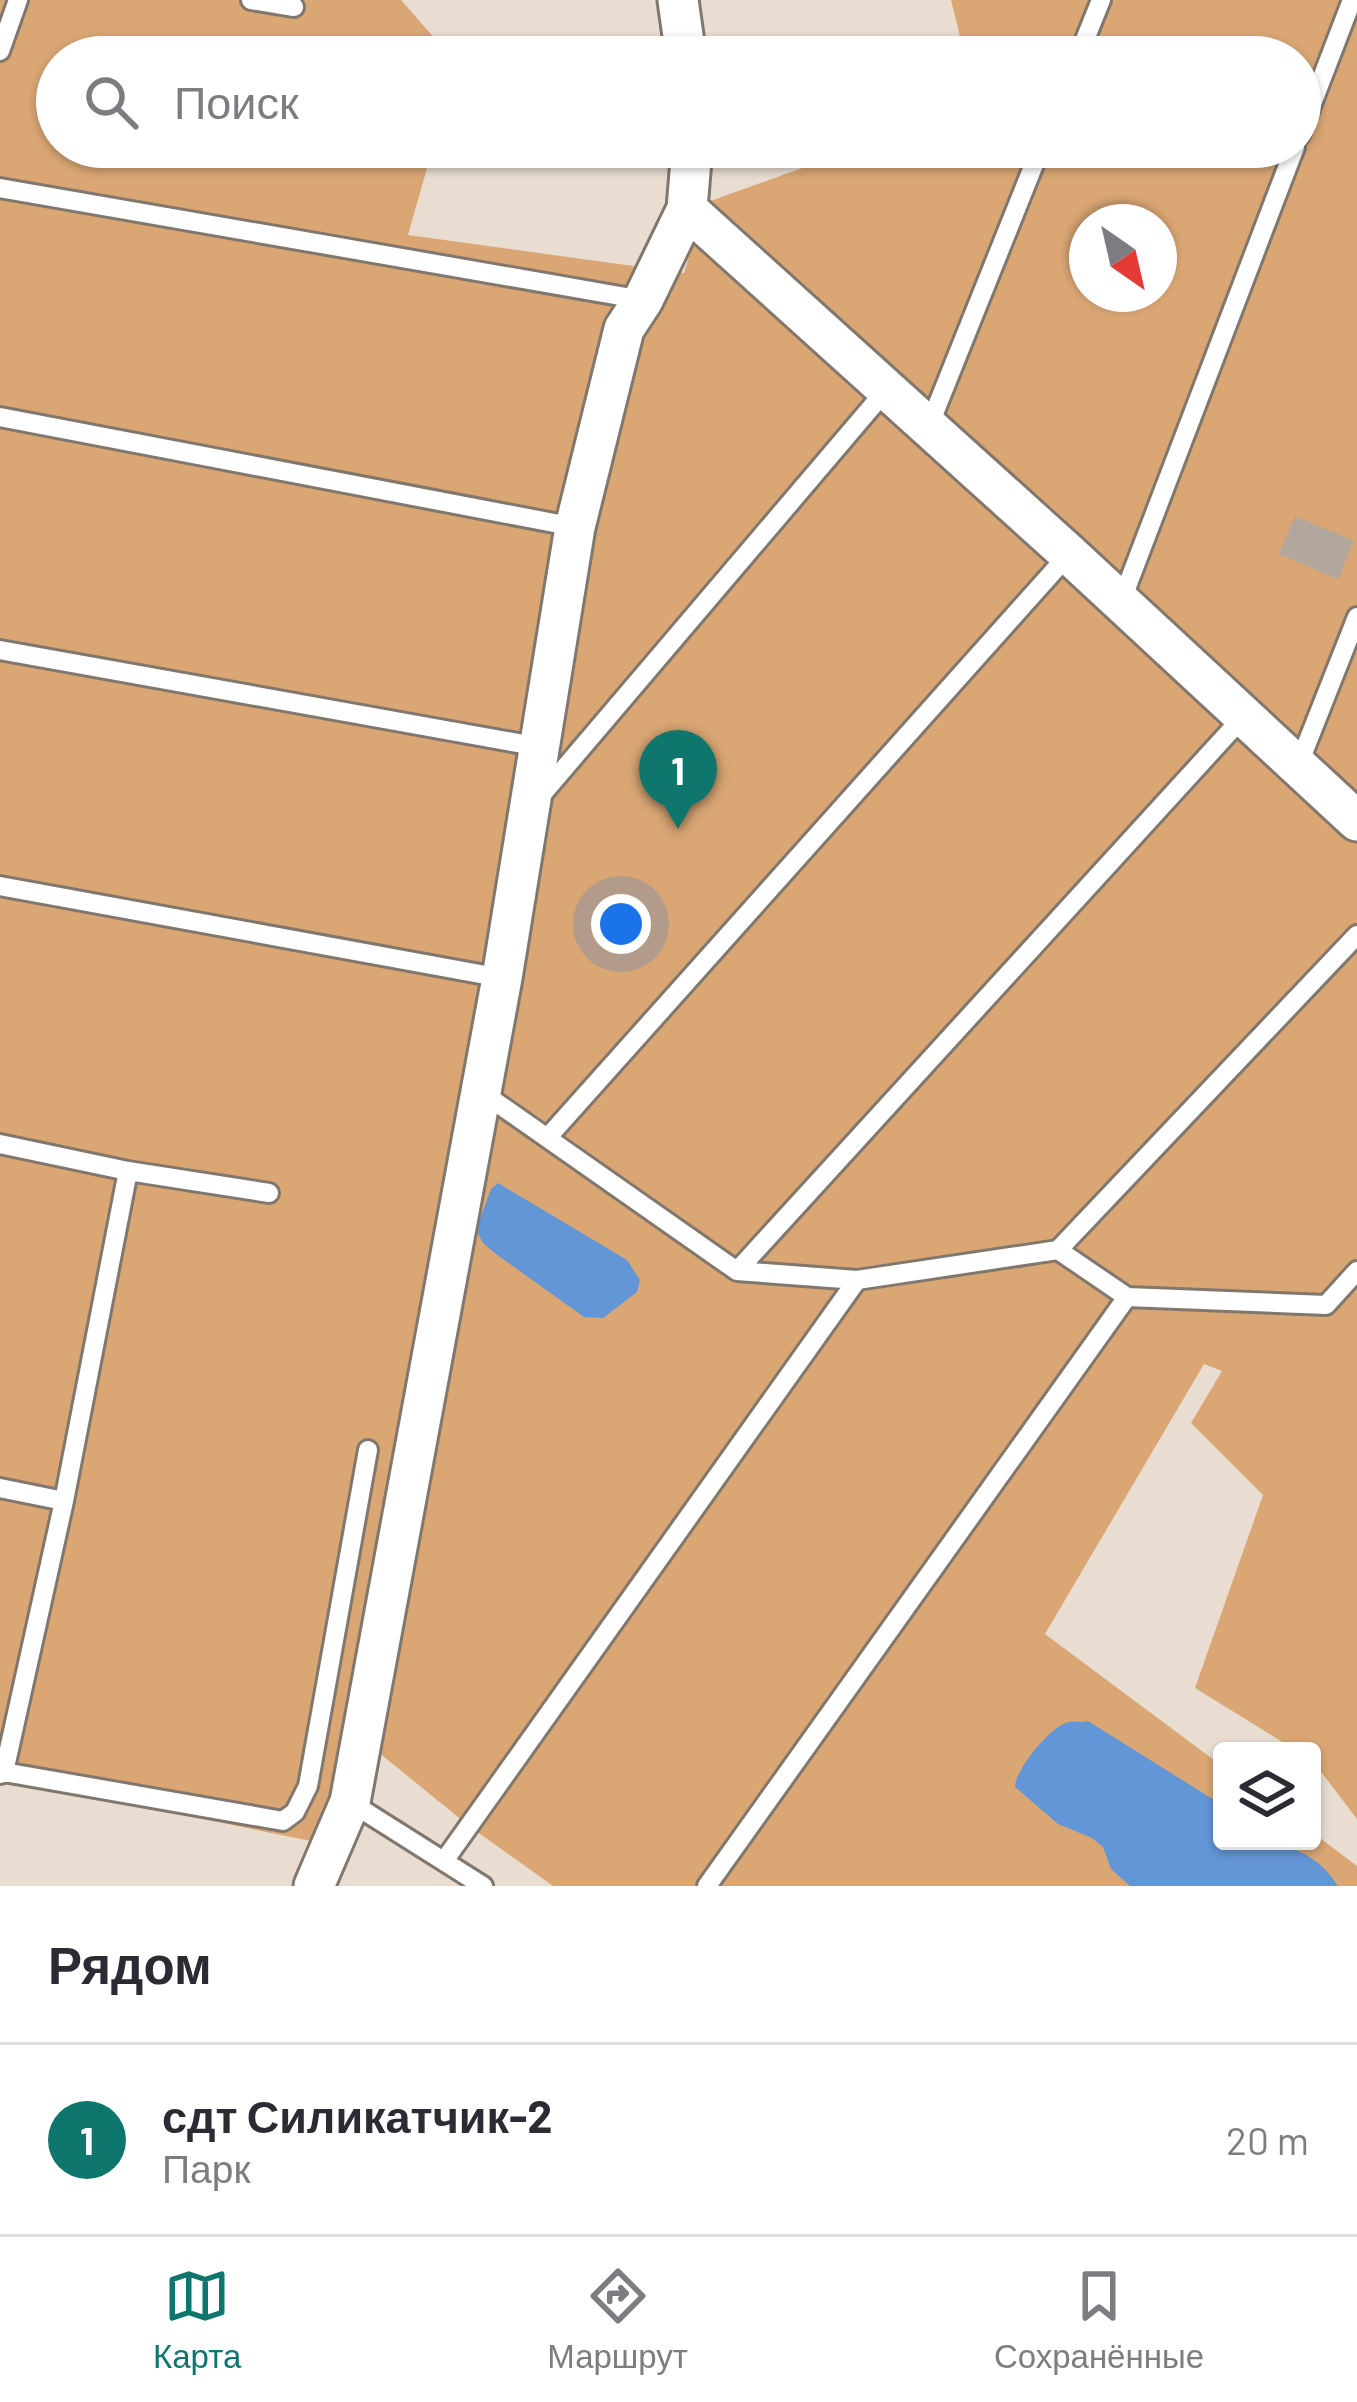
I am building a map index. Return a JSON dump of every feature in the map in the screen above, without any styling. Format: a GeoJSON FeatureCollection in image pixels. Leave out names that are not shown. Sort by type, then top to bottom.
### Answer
{"type":"FeatureCollection","features":[{"type":"Feature","properties":{"kind":"street"},"geometry":{"type":"LineString","coordinates":[[678,0],[683,36]]}},
{"type":"Feature","properties":{"kind":"street"},"geometry":{"type":"LineString","coordinates":[[316,1883],[350,1802],[502,978],[575,527],[624,329],[687,209],[690,168]]}},
{"type":"Feature","properties":{"kind":"street"},"geometry":{"type":"LineString","coordinates":[[687,209],[1357,821]]}},
{"type":"Feature","properties":{"kind":"lane"},"geometry":{"type":"LineString","coordinates":[[0,51],[18,0]]}},
{"type":"Feature","properties":{"kind":"lane"},"geometry":{"type":"LineString","coordinates":[[251,0],[294,7]]}},
{"type":"Feature","properties":{"kind":"lane"},"geometry":{"type":"LineString","coordinates":[[1086,36],[1101,0]]}},
{"type":"Feature","properties":{"kind":"lane"},"geometry":{"type":"LineString","coordinates":[[1321,80],[1352,0]]}},
{"type":"Feature","properties":{"kind":"lane"},"geometry":{"type":"LineString","coordinates":[[928,428],[1033,168]]}},
{"type":"Feature","properties":{"kind":"lane"},"geometry":{"type":"LineString","coordinates":[[1121,602],[1287,168]]}},
{"type":"Feature","properties":{"kind":"lane"},"geometry":{"type":"LineString","coordinates":[[0,188],[643,300]]}},
{"type":"Feature","properties":{"kind":"lane"},"geometry":{"type":"LineString","coordinates":[[531,806],[886,390]]}},
{"type":"Feature","properties":{"kind":"lane"},"geometry":{"type":"LineString","coordinates":[[0,416],[575,527]]}},
{"type":"Feature","properties":{"kind":"lane"},"geometry":{"type":"LineString","coordinates":[[548,1137],[1069,554]]}},
{"type":"Feature","properties":{"kind":"lane"},"geometry":{"type":"LineString","coordinates":[[1298,766],[1357,617]]}},
{"type":"Feature","properties":{"kind":"lane"},"geometry":{"type":"LineString","coordinates":[[0,650],[540,747]]}},
{"type":"Feature","properties":{"kind":"lane"},"geometry":{"type":"LineString","coordinates":[[737,1271],[1243,717]]}},
{"type":"Feature","properties":{"kind":"lane"},"geometry":{"type":"LineString","coordinates":[[0,886],[502,978]]}},
{"type":"Feature","properties":{"kind":"lane"},"geometry":{"type":"LineString","coordinates":[[479,1091],[737,1271],[857,1280],[1058,1250],[1357,935]]}},
{"type":"Feature","properties":{"kind":"lane"},"geometry":{"type":"LineString","coordinates":[[0,1144],[268,1193]]}},
{"type":"Feature","properties":{"kind":"lane"},"geometry":{"type":"LineString","coordinates":[[128,1171],[64,1501],[2,1773],[283,1821],[296,1812],[308,1786],[368,1450]]}},
{"type":"Feature","properties":{"kind":"lane"},"geometry":{"type":"LineString","coordinates":[[1058,1250],[1127,1297],[1326,1306],[1357,1271]]}},
{"type":"Feature","properties":{"kind":"lane"},"geometry":{"type":"LineString","coordinates":[[444,1861],[857,1280]]}},
{"type":"Feature","properties":{"kind":"lane"},"geometry":{"type":"LineString","coordinates":[[707,1886],[1127,1297]]}},
{"type":"Feature","properties":{"kind":"lane"},"geometry":{"type":"LineString","coordinates":[[0,1488],[64,1501]]}},
{"type":"Feature","properties":{"kind":"lane"},"geometry":{"type":"LineString","coordinates":[[350,1802],[483,1886]]}},
{"type":"Feature","properties":{"kind":"shaded area"},"geometry":{"type":"Polygon","coordinates":[[[0,0],[401,0],[433,36],[36,36],[36,168],[427,168],[408,235],[684,273],[705,203],[802,168],[1321,168],[1321,36],[960,36],[951,0],[1357,0],[1357,1819],[1321,1772],[1321,1742],[1282,1742],[1195,1688],[1263,1495],[1191,1423],[1222,1371],[1204,1364],[1045,1634],[1213,1759],[1213,1850],[1321,1850],[1321,1839],[1357,1866],[1357,1886],[553,1886],[469,1826],[367,1743],[316,1842],[0,1778],[0,0]]]}},
{"type":"Feature","properties":{"kind":"water"},"geometry":{"type":"Polygon","coordinates":[[[498,1183],[627,1260],[640,1280],[637,1292],[603,1318],[584,1317],[496,1254],[476,1230],[491,1189],[498,1183]]]}},
{"type":"Feature","properties":{"kind":"water"},"geometry":{"type":"Polygon","coordinates":[[[1088,1721],[1213,1799],[1213,1850],[1295,1850],[1315,1860],[1338,1886],[1130,1886],[1111,1869],[1103,1847],[1058,1824],[1015,1787],[1027,1760],[1044,1739],[1069,1722],[1088,1721]]]}},
{"type":"Feature","properties":{"kind":"building"},"geometry":{"type":"Polygon","coordinates":[[[1295,516],[1354,541],[1338,579],[1279,554],[1295,516]]]}},
{"type":"Feature","properties":{"kind":"place","name":"сдт Силикатчик-2"},"geometry":{"type":"Point","coordinates":[678,829]}}]}
